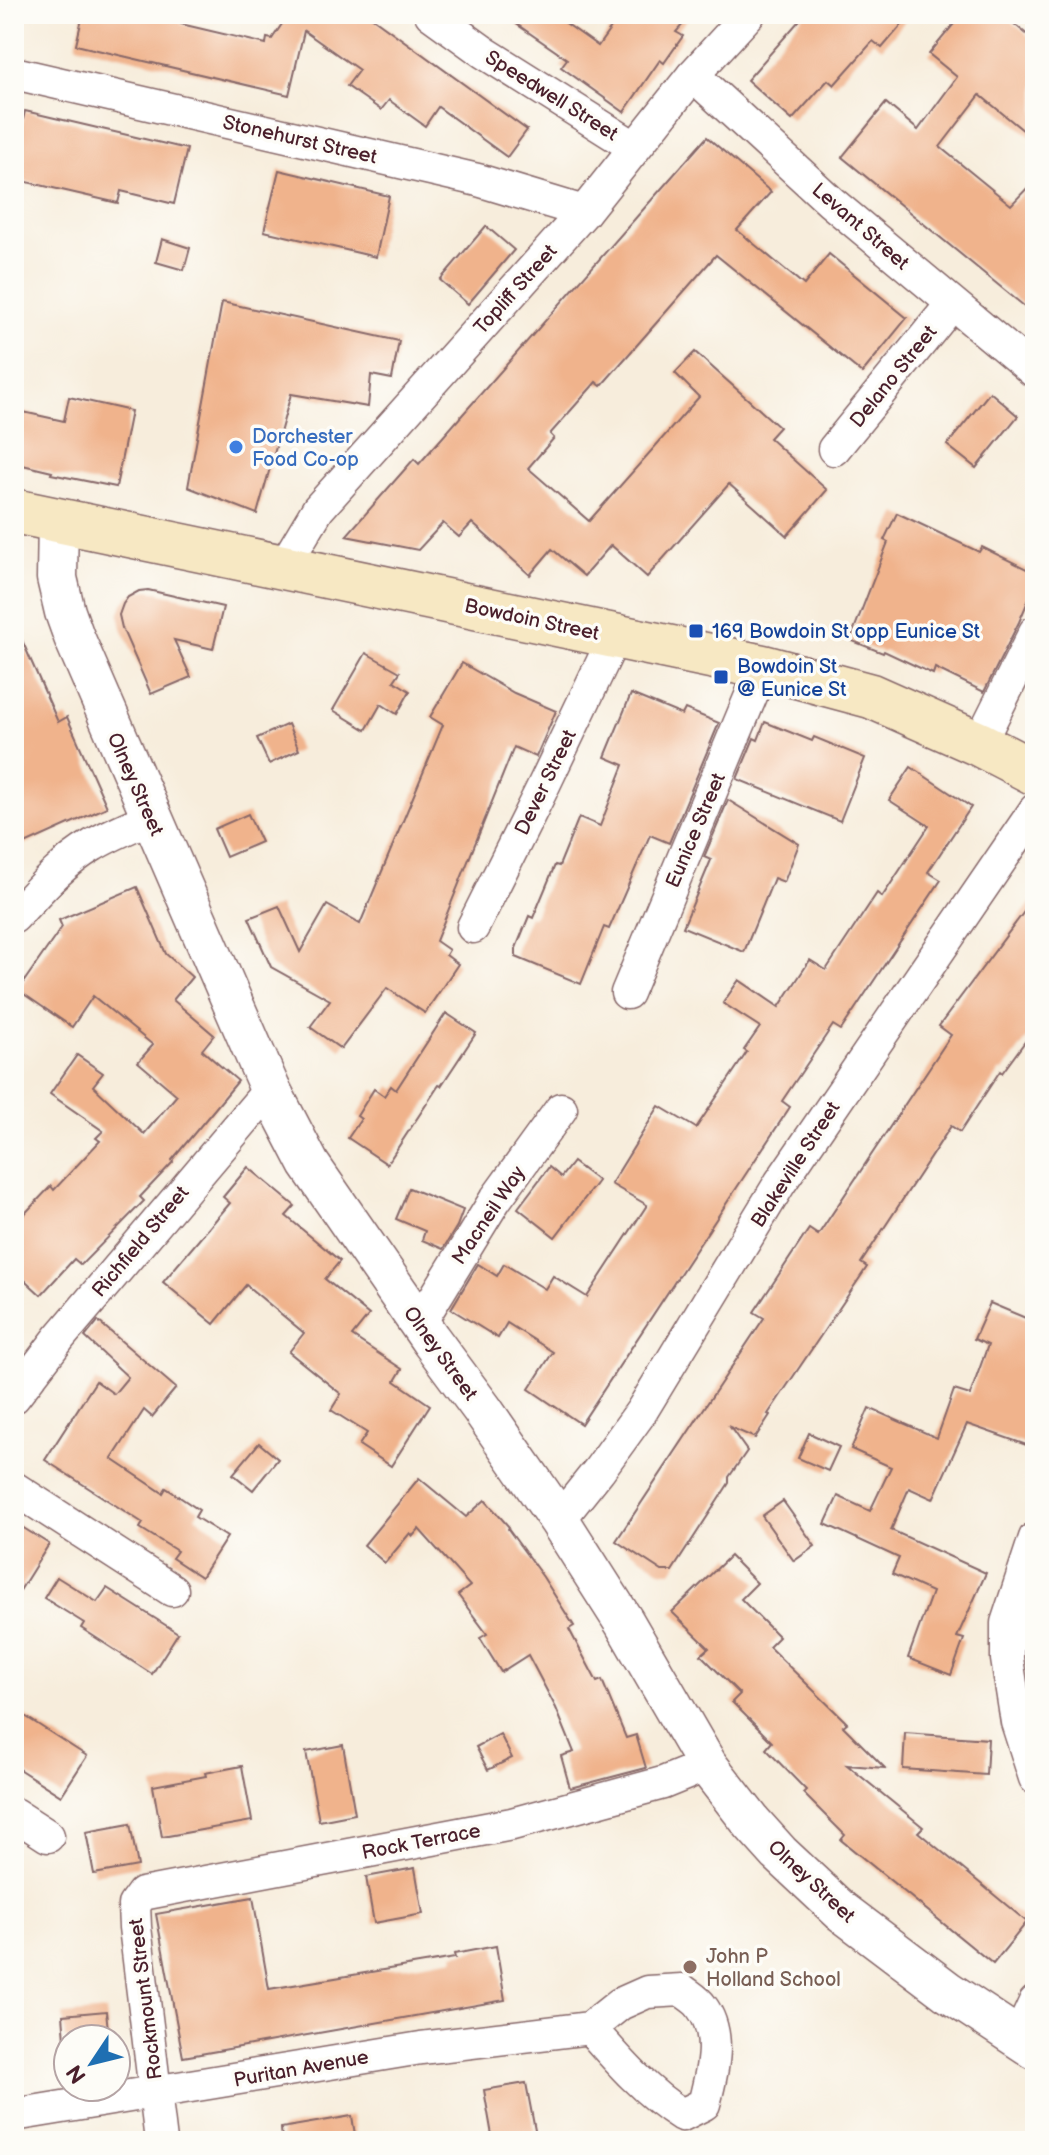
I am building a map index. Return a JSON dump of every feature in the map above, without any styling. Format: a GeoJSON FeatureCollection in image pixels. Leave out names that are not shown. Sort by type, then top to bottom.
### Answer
{"type":"FeatureCollection","features":[{"type":"Feature","properties":{"kind":"main road","name":"Bowdoin Street"},"geometry":{"type":"LineString","coordinates":[[14,511],[763,667],[871,696],[979,744],[1035,773]]}},
{"type":"Feature","properties":{"kind":"street","name":"Speedwell Street"},"geometry":{"type":"LineString","coordinates":[[431,14],[485,53],[634,147]]}},
{"type":"Feature","properties":{"kind":"street","name":"Topliff Street"},"geometry":{"type":"LineString","coordinates":[[284,566],[318,509],[584,212],[693,75],[749,14]]}},
{"type":"Feature","properties":{"kind":"street","name":"Stonehurst Street"},"geometry":{"type":"LineString","coordinates":[[14,73],[478,180],[584,212]]}},
{"type":"Feature","properties":{"kind":"street","name":"Levant Street"},"geometry":{"type":"LineString","coordinates":[[693,75],[831,202],[1035,372]]}},
{"type":"Feature","properties":{"kind":"street","name":"Delano Street"},"geometry":{"type":"LineString","coordinates":[[834,449],[952,304]]}},
{"type":"Feature","properties":{"kind":"street","name":"Olney Street"},"geometry":{"type":"LineString","coordinates":[[58,519],[57,578],[65,612],[107,717],[270,1089],[309,1164],[559,1520],[624,1622],[707,1765],[752,1823],[841,1911],[947,1991],[1026,2044]]}},
{"type":"Feature","properties":{"kind":"street"},"geometry":{"type":"LineString","coordinates":[[979,744],[1035,632]]}},
{"type":"Feature","properties":{"kind":"street","name":"Dever Street"},"geometry":{"type":"LineString","coordinates":[[473,927],[615,636]]}},
{"type":"Feature","properties":{"kind":"street","name":"Eunice Street"},"geometry":{"type":"LineString","coordinates":[[627,993],[763,667]]}},
{"type":"Feature","properties":{"kind":"street","name":"Blakeville Street"},"geometry":{"type":"LineString","coordinates":[[559,1520],[641,1412],[780,1183],[1035,810]]}},
{"type":"Feature","properties":{"kind":"street"},"geometry":{"type":"LineString","coordinates":[[14,917],[72,859],[95,844],[151,817]]}},
{"type":"Feature","properties":{"kind":"street","name":"Richfield Street"},"geometry":{"type":"LineString","coordinates":[[14,1397],[60,1337],[270,1089]]}},
{"type":"Feature","properties":{"kind":"street","name":"Macneil Way"},"geometry":{"type":"LineString","coordinates":[[419,1324],[495,1200],[561,1109]]}},
{"type":"Feature","properties":{"kind":"street"},"geometry":{"type":"LineString","coordinates":[[14,1488],[172,1590]]}},
{"type":"Feature","properties":{"kind":"street"},"geometry":{"type":"LineString","coordinates":[[1035,1538],[1007,1623],[1007,1659],[1017,1722],[1035,1778]]}},
{"type":"Feature","properties":{"kind":"street","name":"Rock Terrace"},"geometry":{"type":"LineString","coordinates":[[134,1905],[142,1894],[512,1824],[663,1783],[707,1765]]}},
{"type":"Feature","properties":{"kind":"street"},"geometry":{"type":"LineString","coordinates":[[14,1814],[48,1836]]}},
{"type":"Feature","properties":{"kind":"street","name":"Rockmount Street"},"geometry":{"type":"LineString","coordinates":[[134,1905],[161,2141]]}},
{"type":"Feature","properties":{"kind":"street"},"geometry":{"type":"LineString","coordinates":[[1026,2044],[1035,2002]]}},
{"type":"Feature","properties":{"kind":"street","name":"Puritan Avenue"},"geometry":{"type":"LineString","coordinates":[[14,2115],[421,2048],[590,2028]]}},
{"type":"Feature","properties":{"kind":"building"},"geometry":{"type":"Polygon","coordinates":[[[83,14],[183,14],[181,24],[266,44],[267,38],[272,39],[286,18],[280,14],[367,14],[527,130],[507,157],[438,107],[425,126],[389,100],[381,110],[347,86],[359,70],[304,31],[289,95],[76,45],[83,14]]]}},
{"type":"Feature","properties":{"kind":"building"},"geometry":{"type":"Polygon","coordinates":[[[502,14],[553,14],[598,46],[621,14],[692,14],[676,32],[683,36],[664,63],[660,60],[624,112],[561,67],[567,59],[502,14]]]}},
{"type":"Feature","properties":{"kind":"building"},"geometry":{"type":"Polygon","coordinates":[[[805,14],[911,14],[882,48],[873,41],[834,85],[828,80],[792,120],[747,80],[805,14]]]}},
{"type":"Feature","properties":{"kind":"building"},"geometry":{"type":"Polygon","coordinates":[[[962,14],[1002,14],[1035,41],[1035,140],[980,95],[940,147],[1011,205],[1035,180],[1035,315],[842,157],[886,103],[918,130],[957,77],[929,54],[962,14]]]}},
{"type":"Feature","properties":{"kind":"building"},"geometry":{"type":"Polygon","coordinates":[[[25,111],[187,149],[174,204],[121,191],[118,203],[14,179],[14,158],[25,111]]]}},
{"type":"Feature","properties":{"kind":"building"},"geometry":{"type":"Polygon","coordinates":[[[707,137],[771,192],[737,230],[804,285],[829,254],[907,318],[862,373],[716,255],[601,386],[596,382],[550,434],[554,438],[528,468],[589,521],[699,397],[675,373],[695,352],[779,427],[769,438],[827,490],[787,536],[729,484],[647,577],[611,545],[584,576],[552,549],[530,575],[472,523],[459,537],[443,523],[418,550],[346,536],[414,459],[419,464],[707,137]]]}},
{"type":"Feature","properties":{"kind":"building"},"geometry":{"type":"Polygon","coordinates":[[[279,170],[389,196],[376,257],[264,231],[279,170]]]}},
{"type":"Feature","properties":{"kind":"building"},"geometry":{"type":"Polygon","coordinates":[[[486,226],[514,250],[468,304],[440,280],[486,226]]]}},
{"type":"Feature","properties":{"kind":"building"},"geometry":{"type":"Polygon","coordinates":[[[162,239],[190,248],[184,270],[156,262],[162,239]]]}},
{"type":"Feature","properties":{"kind":"building","name":"Dorchester Food Co-op"},"geometry":{"type":"Polygon","coordinates":[[[222,302],[399,341],[392,379],[371,375],[368,407],[291,394],[257,514],[188,487],[222,302]]]}},
{"type":"Feature","properties":{"kind":"building"},"geometry":{"type":"Polygon","coordinates":[[[990,392],[1018,416],[976,468],[947,445],[990,392]]]}},
{"type":"Feature","properties":{"kind":"building"},"geometry":{"type":"Polygon","coordinates":[[[69,397],[131,411],[116,487],[14,463],[14,410],[64,421],[69,397]]]}},
{"type":"Feature","properties":{"kind":"building"},"geometry":{"type":"Polygon","coordinates":[[[897,513],[979,552],[982,547],[1035,573],[1035,585],[984,692],[935,668],[933,674],[884,651],[850,640],[888,542],[884,540],[897,513]]]}},
{"type":"Feature","properties":{"kind":"building"},"geometry":{"type":"Polygon","coordinates":[[[148,590],[223,607],[213,649],[174,640],[191,677],[151,694],[119,615],[128,597],[148,590]]]}},
{"type":"Feature","properties":{"kind":"building"},"geometry":{"type":"Polygon","coordinates":[[[14,622],[58,722],[67,717],[107,807],[14,849],[14,622]]]}},
{"type":"Feature","properties":{"kind":"building"},"geometry":{"type":"Polygon","coordinates":[[[366,653],[400,672],[394,681],[410,691],[397,714],[381,704],[366,730],[333,710],[366,653]]]}},
{"type":"Feature","properties":{"kind":"building"},"geometry":{"type":"Polygon","coordinates":[[[462,663],[514,693],[556,711],[536,757],[514,747],[436,941],[449,950],[446,955],[458,964],[425,1013],[387,988],[341,1049],[310,1027],[330,1000],[271,967],[249,918],[279,906],[300,952],[327,905],[360,924],[443,725],[430,717],[462,663]]]}},
{"type":"Feature","properties":{"kind":"building"},"geometry":{"type":"Polygon","coordinates":[[[631,694],[682,715],[685,709],[719,723],[669,843],[650,835],[609,929],[604,927],[581,984],[516,957],[516,948],[529,916],[533,918],[555,865],[559,866],[579,817],[600,826],[624,765],[605,757],[631,694]]]}},
{"type":"Feature","properties":{"kind":"building"},"geometry":{"type":"Polygon","coordinates":[[[765,722],[812,741],[814,737],[865,758],[840,821],[737,779],[754,738],[758,740],[765,722]]]}},
{"type":"Feature","properties":{"kind":"building"},"geometry":{"type":"Polygon","coordinates":[[[288,724],[299,750],[269,764],[257,738],[288,724]]]}},
{"type":"Feature","properties":{"kind":"building"},"geometry":{"type":"Polygon","coordinates":[[[911,767],[971,807],[928,872],[941,880],[841,1030],[833,1025],[782,1101],[790,1107],[581,1424],[529,1389],[553,1352],[507,1323],[498,1338],[451,1309],[478,1264],[497,1276],[504,1264],[545,1289],[553,1276],[587,1297],[647,1205],[611,1184],[659,1106],[696,1128],[747,1052],[744,1050],[760,1027],[723,1003],[739,980],[779,1007],[810,960],[826,970],[877,893],[882,897],[929,826],[889,800],[911,767]]]}},
{"type":"Feature","properties":{"kind":"building"},"geometry":{"type":"Polygon","coordinates":[[[728,800],[799,844],[784,882],[774,878],[744,952],[683,927],[711,860],[704,857],[728,800]]]}},
{"type":"Feature","properties":{"kind":"building"},"geometry":{"type":"Polygon","coordinates":[[[248,814],[261,842],[226,857],[214,829],[248,814]]]}},
{"type":"Feature","properties":{"kind":"building"},"geometry":{"type":"Polygon","coordinates":[[[137,887],[166,954],[192,977],[173,1000],[214,1035],[202,1050],[238,1081],[173,1162],[140,1197],[144,1201],[81,1265],[74,1259],[41,1295],[14,1270],[14,1225],[51,1186],[54,1190],[100,1141],[96,1138],[103,1131],[50,1094],[77,1055],[103,1073],[93,1086],[144,1134],[177,1095],[138,1062],[153,1045],[93,996],[72,1027],[18,990],[62,927],[59,920],[137,887]]]}},
{"type":"Feature","properties":{"kind":"building"},"geometry":{"type":"Polygon","coordinates":[[[1035,897],[1035,1028],[1002,1073],[1000,1071],[960,1132],[951,1126],[861,1263],[867,1267],[755,1438],[730,1427],[747,1451],[672,1571],[662,1571],[616,1541],[764,1318],[754,1312],[809,1229],[818,1235],[951,1035],[939,1026],[1035,897]]]}},
{"type":"Feature","properties":{"kind":"building"},"geometry":{"type":"Polygon","coordinates":[[[446,1013],[476,1033],[387,1164],[348,1138],[361,1119],[357,1116],[374,1089],[384,1096],[391,1086],[396,1090],[446,1013]]]}},
{"type":"Feature","properties":{"kind":"building"},"geometry":{"type":"Polygon","coordinates":[[[573,1162],[598,1181],[555,1237],[518,1208],[549,1167],[561,1177],[573,1162]]]}},
{"type":"Feature","properties":{"kind":"building"},"geometry":{"type":"Polygon","coordinates":[[[248,1167],[295,1206],[286,1216],[340,1261],[325,1279],[369,1315],[352,1336],[402,1369],[395,1381],[430,1405],[391,1466],[359,1445],[367,1433],[331,1410],[341,1394],[289,1352],[304,1333],[246,1285],[214,1324],[163,1282],[230,1203],[223,1197],[248,1167]]]}},
{"type":"Feature","properties":{"kind":"building"},"geometry":{"type":"Polygon","coordinates":[[[409,1188],[463,1210],[443,1249],[422,1240],[425,1231],[396,1219],[409,1188]]]}},
{"type":"Feature","properties":{"kind":"building"},"geometry":{"type":"Polygon","coordinates":[[[990,1303],[1035,1322],[1035,1448],[967,1424],[933,1499],[909,1488],[891,1530],[986,1573],[957,1637],[964,1639],[951,1675],[908,1658],[932,1592],[892,1574],[899,1558],[825,1524],[838,1496],[870,1511],[891,1467],[851,1449],[869,1408],[937,1438],[954,1390],[970,1395],[988,1345],[974,1339],[990,1303]]]}},
{"type":"Feature","properties":{"kind":"building"},"geometry":{"type":"Polygon","coordinates":[[[98,1321],[176,1388],[152,1417],[144,1410],[112,1459],[163,1493],[166,1488],[199,1510],[195,1517],[227,1537],[201,1577],[172,1558],[177,1551],[140,1528],[143,1523],[45,1460],[96,1381],[114,1394],[128,1377],[85,1337],[98,1321]]]}},
{"type":"Feature","properties":{"kind":"building"},"geometry":{"type":"Polygon","coordinates":[[[809,1433],[839,1447],[828,1471],[798,1458],[809,1433]]]}},
{"type":"Feature","properties":{"kind":"building"},"geometry":{"type":"Polygon","coordinates":[[[259,1443],[278,1459],[253,1490],[233,1474],[259,1443]]]}},
{"type":"Feature","properties":{"kind":"building"},"geometry":{"type":"Polygon","coordinates":[[[419,1478],[466,1517],[485,1500],[509,1527],[574,1626],[569,1629],[597,1682],[602,1680],[626,1738],[636,1735],[646,1768],[570,1788],[561,1756],[574,1752],[556,1708],[528,1655],[501,1672],[480,1638],[487,1634],[458,1595],[470,1586],[419,1529],[413,1536],[410,1533],[385,1563],[364,1545],[419,1478]]]}},
{"type":"Feature","properties":{"kind":"building"},"geometry":{"type":"Polygon","coordinates":[[[783,1501],[815,1546],[794,1561],[762,1516],[783,1501]]]}},
{"type":"Feature","properties":{"kind":"building"},"geometry":{"type":"Polygon","coordinates":[[[14,1522],[49,1544],[14,1600],[14,1522]]]}},
{"type":"Feature","properties":{"kind":"building"},"geometry":{"type":"Polygon","coordinates":[[[730,1556],[757,1583],[741,1599],[779,1637],[769,1647],[847,1723],[843,1726],[885,1768],[847,1765],[923,1827],[918,1832],[1027,1922],[993,1964],[841,1840],[845,1835],[803,1793],[806,1790],[766,1749],[772,1742],[732,1702],[740,1694],[701,1655],[709,1648],[672,1612],[730,1556]]]}},
{"type":"Feature","properties":{"kind":"building"},"geometry":{"type":"Polygon","coordinates":[[[57,1577],[97,1602],[107,1588],[178,1633],[152,1674],[81,1628],[84,1623],[44,1598],[57,1577]]]}},
{"type":"Feature","properties":{"kind":"building"},"geometry":{"type":"Polygon","coordinates":[[[14,1709],[87,1756],[61,1796],[14,1766],[14,1709]]]}},
{"type":"Feature","properties":{"kind":"building"},"geometry":{"type":"Polygon","coordinates":[[[905,1733],[988,1739],[986,1775],[903,1769],[905,1733]]]}},
{"type":"Feature","properties":{"kind":"building"},"geometry":{"type":"Polygon","coordinates":[[[500,1734],[512,1758],[488,1770],[476,1747],[500,1734]]]}},
{"type":"Feature","properties":{"kind":"building"},"geometry":{"type":"Polygon","coordinates":[[[343,1745],[355,1814],[319,1821],[306,1752],[343,1745]]]}},
{"type":"Feature","properties":{"kind":"building"},"geometry":{"type":"Polygon","coordinates":[[[242,1766],[252,1821],[162,1837],[153,1786],[242,1766]]]}},
{"type":"Feature","properties":{"kind":"building"},"geometry":{"type":"Polygon","coordinates":[[[130,1824],[138,1866],[94,1874],[86,1832],[130,1824]]]}},
{"type":"Feature","properties":{"kind":"building"},"geometry":{"type":"Polygon","coordinates":[[[415,1868],[423,1914],[374,1923],[366,1877],[415,1868]]]}},
{"type":"Feature","properties":{"kind":"building"},"geometry":{"type":"Polygon","coordinates":[[[253,1897],[269,1989],[455,1958],[454,1954],[496,1946],[505,2000],[183,2057],[156,1914],[253,1897]]]}},
{"type":"Feature","properties":{"kind":"building"},"geometry":{"type":"Polygon","coordinates":[[[106,2011],[107,2023],[64,2023],[63,2015],[106,2011]]]}},
{"type":"Feature","properties":{"kind":"building"},"geometry":{"type":"Polygon","coordinates":[[[526,2083],[537,2141],[493,2141],[484,2090],[526,2083]]]}},
{"type":"Feature","properties":{"kind":"building"},"geometry":{"type":"Polygon","coordinates":[[[352,2116],[356,2141],[282,2141],[281,2128],[352,2116]]]}},
{"type":"Feature","properties":{"kind":"place","name":"Dorchester Food Co-op"},"geometry":{"type":"Point","coordinates":[236,447]}},
{"type":"Feature","properties":{"kind":"place","name":"169 Bowdoin St opp Eunice St"},"geometry":{"type":"Point","coordinates":[696,631]}},
{"type":"Feature","properties":{"kind":"place","name":"Bowdoin St @ Eunice St"},"geometry":{"type":"Point","coordinates":[721,677]}},
{"type":"Feature","properties":{"kind":"place","name":"John P Holland School"},"geometry":{"type":"Point","coordinates":[690,1967]}}]}
